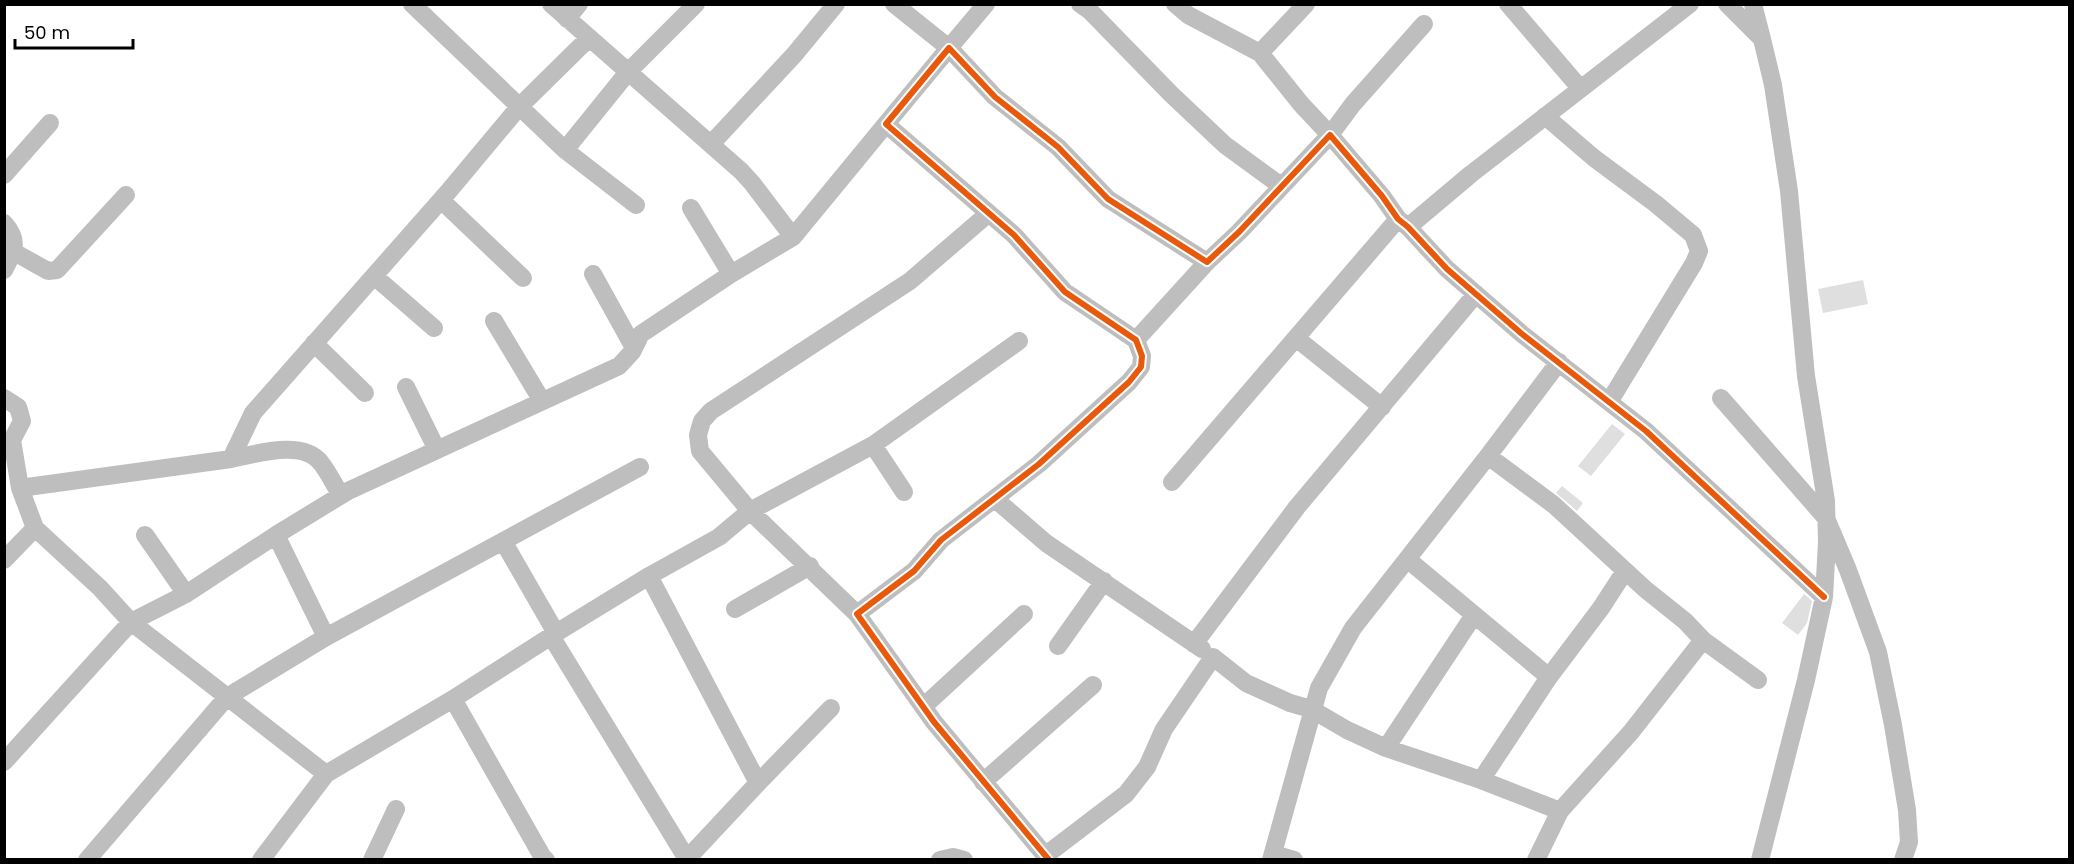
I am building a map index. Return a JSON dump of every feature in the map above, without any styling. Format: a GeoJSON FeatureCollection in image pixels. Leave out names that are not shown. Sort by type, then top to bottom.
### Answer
{"type":"FeatureCollection","features":[{"type":"Feature","properties":{"kind":"street"},"geometry":{"type":"LineString","coordinates":[[412,4],[565,150],[636,205]]}},
{"type":"Feature","properties":{"kind":"street"},"geometry":{"type":"LineString","coordinates":[[550,4],[711,144],[752,183],[793,237]]}},
{"type":"Feature","properties":{"kind":"street"},"geometry":{"type":"LineString","coordinates":[[567,19],[579,4]]}},
{"type":"Feature","properties":{"kind":"street"},"geometry":{"type":"LineString","coordinates":[[565,150],[628,72],[696,4]]}},
{"type":"Feature","properties":{"kind":"street"},"geometry":{"type":"LineString","coordinates":[[711,144],[794,56],[836,4]]}},
{"type":"Feature","properties":{"kind":"street"},"geometry":{"type":"LineString","coordinates":[[894,4],[949,48],[995,97],[1058,147],[1108,199],[1207,262]]}},
{"type":"Feature","properties":{"kind":"street"},"geometry":{"type":"LineString","coordinates":[[4,762],[131,622],[186,594],[341,495],[619,366],[634,348],[641,334],[731,274],[793,237],[986,4]]}},
{"type":"Feature","properties":{"kind":"street"},"geometry":{"type":"LineString","coordinates":[[1080,4],[1225,145],[1281,186]]}},
{"type":"Feature","properties":{"kind":"street"},"geometry":{"type":"LineString","coordinates":[[1175,4],[1188,15],[1260,53],[1403,223],[1447,269],[1522,334],[1646,431],[1824,597]]}},
{"type":"Feature","properties":{"kind":"street"},"geometry":{"type":"LineString","coordinates":[[1260,53],[1306,4]]}},
{"type":"Feature","properties":{"kind":"street"},"geometry":{"type":"LineString","coordinates":[[1508,4],[1580,88]]}},
{"type":"Feature","properties":{"kind":"street"},"geometry":{"type":"LineString","coordinates":[[1172,482],[1296,338],[1403,223],[1471,174],[1690,4]]}},
{"type":"Feature","properties":{"kind":"street"},"geometry":{"type":"LineString","coordinates":[[1727,4],[1762,39]]}},
{"type":"Feature","properties":{"kind":"street"},"geometry":{"type":"LineString","coordinates":[[1754,4],[1773,85],[1789,190],[1806,376],[1827,518],[1824,597],[1806,680],[1760,860]]}},
{"type":"Feature","properties":{"kind":"street"},"geometry":{"type":"LineString","coordinates":[[1136,340],[1207,262],[1239,232],[1330,135],[1353,104],[1424,24]]}},
{"type":"Feature","properties":{"kind":"street"},"geometry":{"type":"LineString","coordinates":[[231,459],[253,413],[441,200],[519,107],[590,38]]}},
{"type":"Feature","properties":{"kind":"street"},"geometry":{"type":"LineString","coordinates":[[1545,116],[1594,158],[1693,235],[1699,251],[1694,263],[1609,402]]}},
{"type":"Feature","properties":{"kind":"street"},"geometry":{"type":"LineString","coordinates":[[4,175],[50,123]]}},
{"type":"Feature","properties":{"kind":"street"},"geometry":{"type":"LineString","coordinates":[[857,614],[914,571],[941,540],[1039,464],[1129,382],[1141,367],[1142,356],[1136,340],[1065,292],[1014,235],[886,124]]}},
{"type":"Feature","properties":{"kind":"street"},"geometry":{"type":"LineString","coordinates":[[14,252],[48,271],[57,270],[126,195]]}},
{"type":"Feature","properties":{"kind":"street"},"geometry":{"type":"LineString","coordinates":[[441,200],[523,278]]}},
{"type":"Feature","properties":{"kind":"street"},"geometry":{"type":"LineString","coordinates":[[691,208],[731,274]]}},
{"type":"Feature","properties":{"kind":"street"},"geometry":{"type":"LineString","coordinates":[[989,213],[910,281],[711,411],[702,421],[698,435],[700,451],[750,511],[810,566],[857,614],[923,707],[983,782],[1048,857],[1126,794],[1147,767],[1164,729],[1213,657]]}},
{"type":"Feature","properties":{"kind":"street"},"geometry":{"type":"LineString","coordinates":[[4,224],[14,238],[14,252],[4,270]]}},
{"type":"Feature","properties":{"kind":"street"},"geometry":{"type":"LineString","coordinates":[[592,274],[634,348]]}},
{"type":"Feature","properties":{"kind":"street"},"geometry":{"type":"LineString","coordinates":[[374,276],[434,328]]}},
{"type":"Feature","properties":{"kind":"street"},"geometry":{"type":"LineString","coordinates":[[1194,644],[1297,507],[1476,294]]}},
{"type":"Feature","properties":{"kind":"street"},"geometry":{"type":"LineString","coordinates":[[494,321],[542,401]]}},
{"type":"Feature","properties":{"kind":"street"},"geometry":{"type":"LineString","coordinates":[[1296,338],[1382,407]]}},
{"type":"Feature","properties":{"kind":"street"},"geometry":{"type":"LineString","coordinates":[[261,860],[326,774],[453,699],[649,576],[719,537],[750,511],[873,446],[1019,341]]}},
{"type":"Feature","properties":{"kind":"street"},"geometry":{"type":"LineString","coordinates":[[314,343],[364,393]]}},
{"type":"Feature","properties":{"kind":"street"},"geometry":{"type":"LineString","coordinates":[[1294,860],[1272,857],[1318,688],[1353,628],[1559,362]]}},
{"type":"Feature","properties":{"kind":"street"},"geometry":{"type":"LineString","coordinates":[[406,387],[437,450]]}},
{"type":"Feature","properties":{"kind":"street"},"geometry":{"type":"LineString","coordinates":[[4,398],[18,407],[22,422],[8,444],[20,488],[35,528],[100,588],[131,622],[326,774]]}},
{"type":"Feature","properties":{"kind":"street"},"geometry":{"type":"LineString","coordinates":[[1720,398],[1827,518],[1848,570],[1878,652],[1907,810],[1911,851],[1903,860]]}},
{"type":"Feature","properties":{"kind":"street"},"geometry":{"type":"LineString","coordinates":[[873,446],[904,492]]}},
{"type":"Feature","properties":{"kind":"street"},"geometry":{"type":"LineString","coordinates":[[20,488],[231,459],[290,448],[307,453],[320,461],[341,495]]}},
{"type":"Feature","properties":{"kind":"street"},"geometry":{"type":"LineString","coordinates":[[1488,456],[1554,505],[1625,571],[1685,621],[1703,640],[1758,680]]}},
{"type":"Feature","properties":{"kind":"street"},"geometry":{"type":"LineString","coordinates":[[87,860],[227,697],[326,637],[640,467]]}},
{"type":"Feature","properties":{"kind":"street"},"geometry":{"type":"LineString","coordinates":[[995,499],[1046,543],[1213,657],[1246,683],[1290,703],[1311,709],[1347,730],[1386,748],[1481,780],[1560,811]]}},
{"type":"Feature","properties":{"kind":"street"},"geometry":{"type":"LineString","coordinates":[[4,560],[35,528]]}},
{"type":"Feature","properties":{"kind":"street"},"geometry":{"type":"LineString","coordinates":[[145,535],[186,594]]}},
{"type":"Feature","properties":{"kind":"street"},"geometry":{"type":"LineString","coordinates":[[276,535],[326,637]]}},
{"type":"Feature","properties":{"kind":"street"},"geometry":{"type":"LineString","coordinates":[[503,541],[554,634],[687,859],[831,708]]}},
{"type":"Feature","properties":{"kind":"street"},"geometry":{"type":"LineString","coordinates":[[1407,560],[1549,677]]}},
{"type":"Feature","properties":{"kind":"street"},"geometry":{"type":"LineString","coordinates":[[735,609],[810,566]]}},
{"type":"Feature","properties":{"kind":"street"},"geometry":{"type":"LineString","coordinates":[[1481,780],[1549,677],[1601,608],[1625,571]]}},
{"type":"Feature","properties":{"kind":"street"},"geometry":{"type":"LineString","coordinates":[[649,576],[758,783]]}},
{"type":"Feature","properties":{"kind":"street"},"geometry":{"type":"LineString","coordinates":[[1058,646],[1104,581]]}},
{"type":"Feature","properties":{"kind":"street"},"geometry":{"type":"LineString","coordinates":[[923,707],[1024,614]]}},
{"type":"Feature","properties":{"kind":"street"},"geometry":{"type":"LineString","coordinates":[[1386,748],[1474,615]]}},
{"type":"Feature","properties":{"kind":"street"},"geometry":{"type":"LineString","coordinates":[[1536,860],[1560,811],[1631,732],[1703,640]]}},
{"type":"Feature","properties":{"kind":"street"},"geometry":{"type":"LineString","coordinates":[[983,782],[1093,685]]}},
{"type":"Feature","properties":{"kind":"street"},"geometry":{"type":"LineString","coordinates":[[453,699],[546,860]]}},
{"type":"Feature","properties":{"kind":"street"},"geometry":{"type":"LineString","coordinates":[[372,860],[396,808]]}},
{"type":"Feature","properties":{"kind":"street"},"geometry":{"type":"LineString","coordinates":[[940,860],[953,857],[964,860]]}},
{"type":"Feature","properties":{"kind":"building"},"geometry":{"type":"Polygon","coordinates":[[[1863,280],[1868,304],[1823,313],[1818,289],[1863,280]]]}},
{"type":"Feature","properties":{"kind":"building"},"geometry":{"type":"Polygon","coordinates":[[[1612,424],[1625,434],[1591,476],[1578,466],[1612,424]]]}},
{"type":"Feature","properties":{"kind":"building"},"geometry":{"type":"Polygon","coordinates":[[[1562,486],[1583,503],[1577,511],[1556,493],[1562,486]]]}},
{"type":"Feature","properties":{"kind":"building"},"geometry":{"type":"Polygon","coordinates":[[[1804,594],[1812,601],[1807,623],[1798,635],[1782,623],[1804,594]]]}},
{"type":"Feature","properties":{"kind":"cycle path"},"geometry":{"type":"LineString","coordinates":[[1049,860],[934,722],[857,614],[914,571],[941,540],[1039,464],[1129,382],[1141,367],[1142,356],[1136,340],[1065,292],[1014,235],[886,124],[949,48],[995,97],[1058,147],[1108,199],[1207,262],[1239,232],[1330,135],[1382,196],[1398,219],[1447,269],[1522,334],[1646,431],[1824,597]]}}]}
